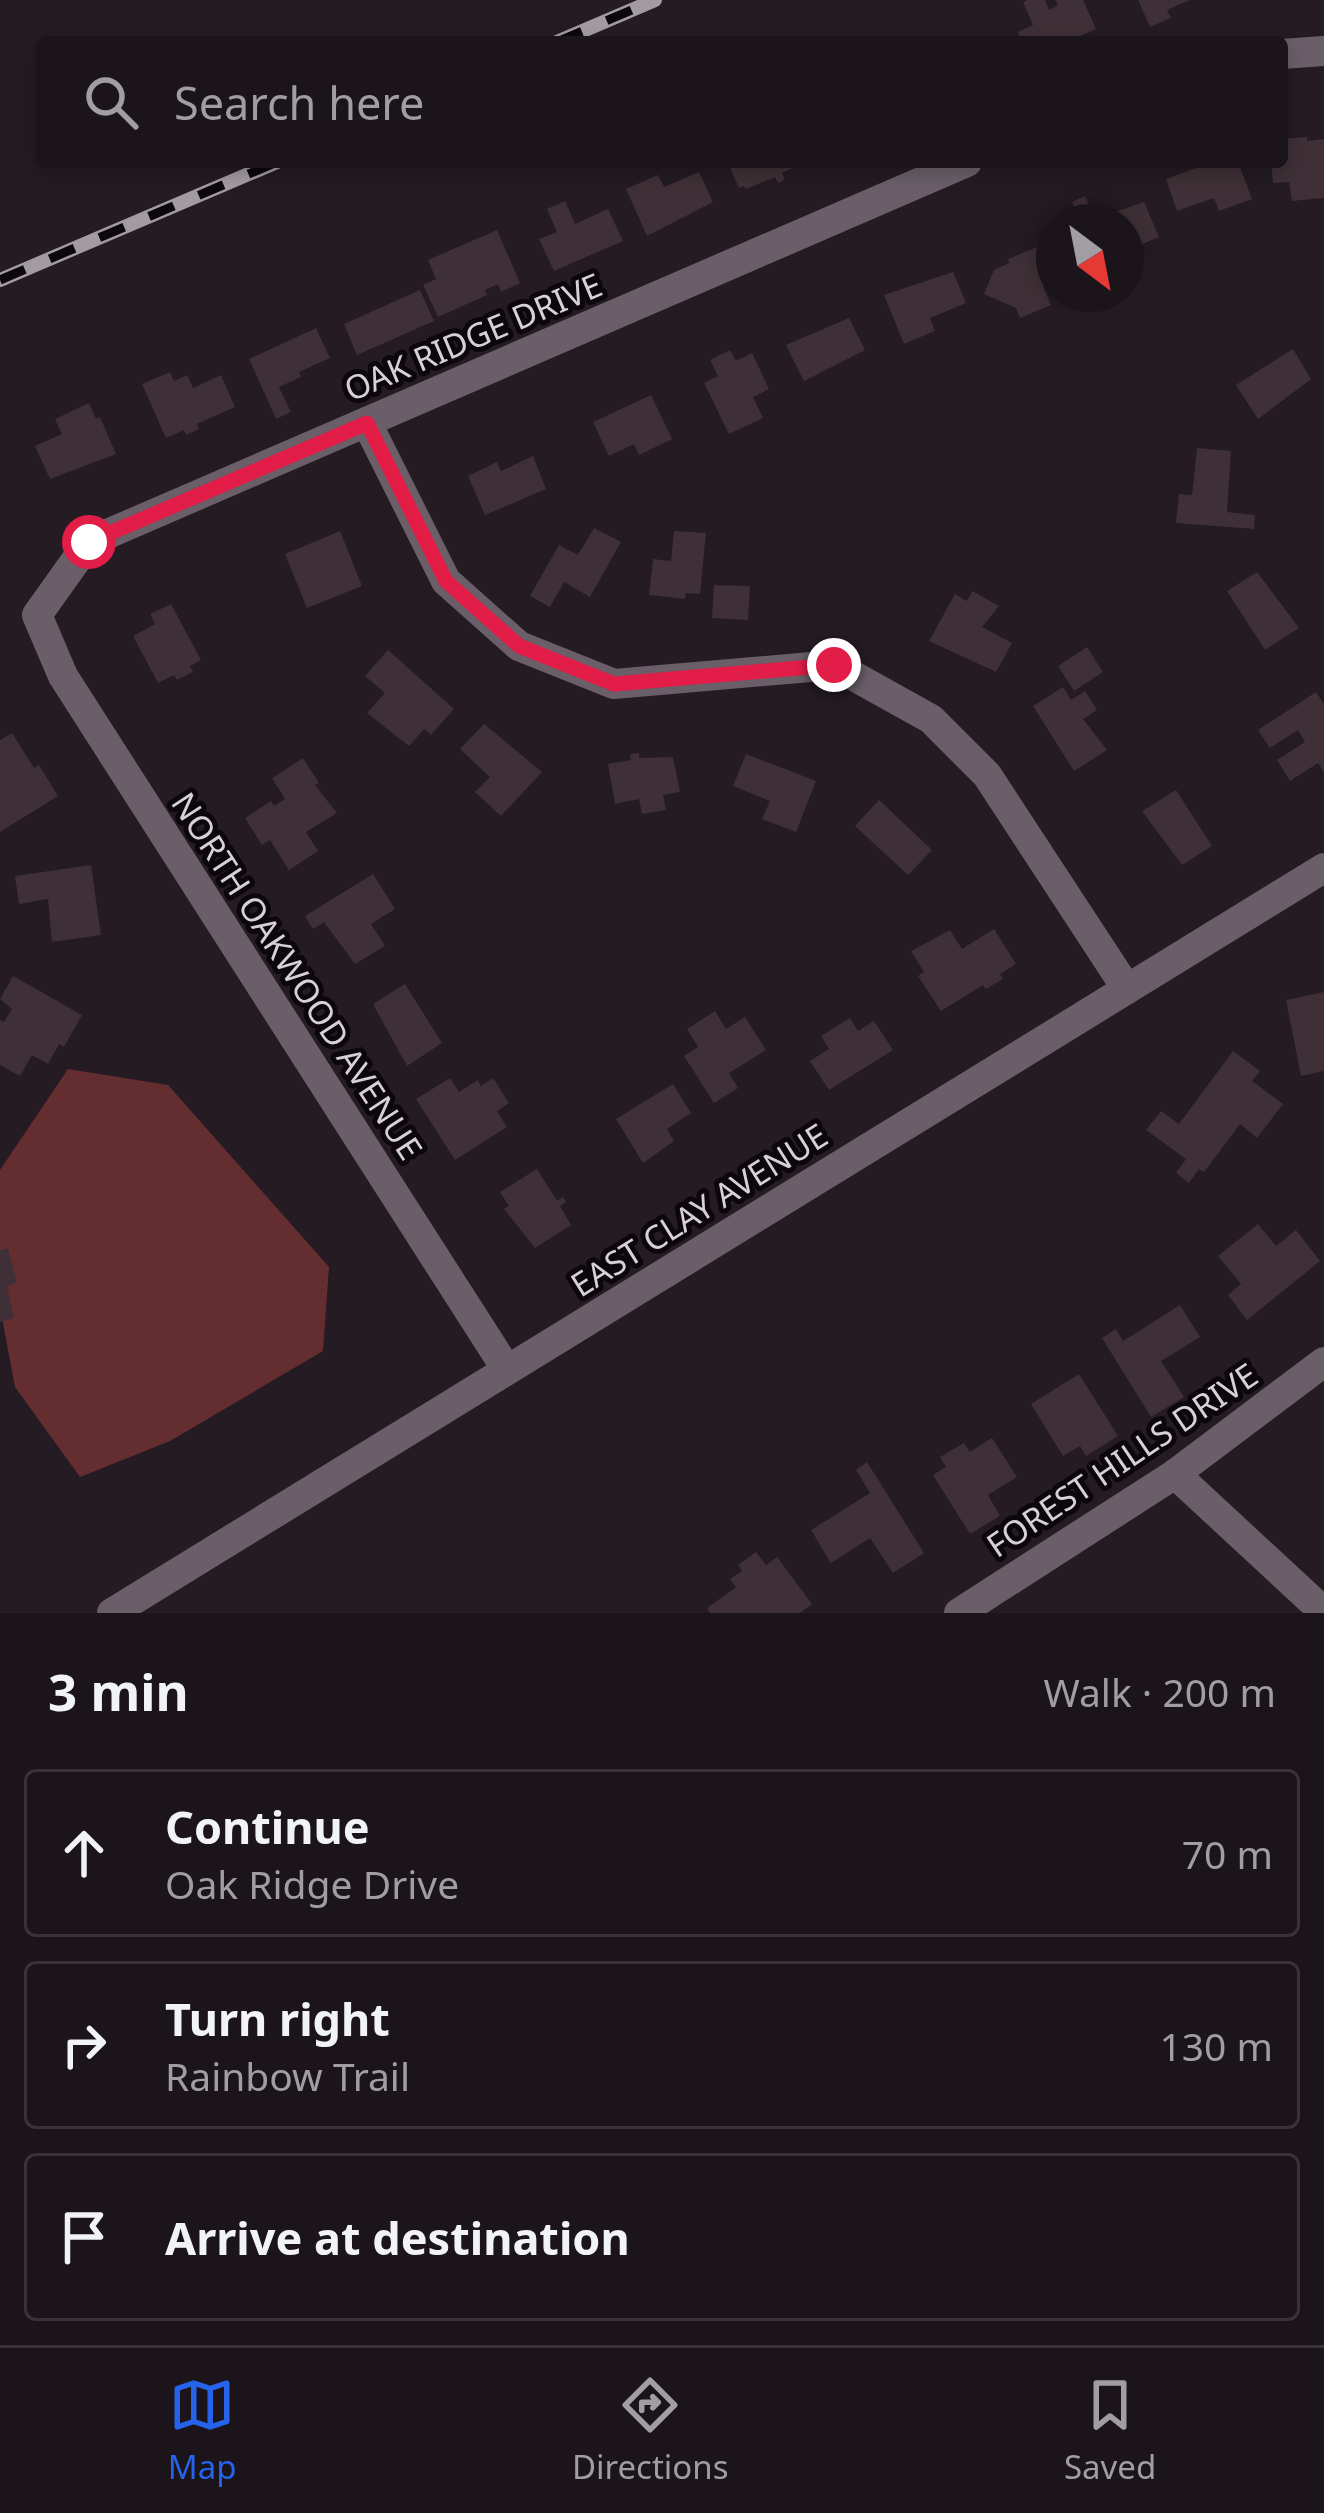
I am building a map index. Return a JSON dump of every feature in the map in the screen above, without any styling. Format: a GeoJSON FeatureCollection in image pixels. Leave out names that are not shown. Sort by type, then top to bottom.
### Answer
{"type":"FeatureCollection","features":[{"type":"Feature","properties":{"kind":"street"},"geometry":{"type":"LineString","coordinates":[[1288,54],[1324,51]]}},
{"type":"Feature","properties":{"kind":"street","name":"OAK RIDGE DRIVE"},"geometry":{"type":"LineString","coordinates":[[37,615],[89,542],[953,168]]}},
{"type":"Feature","properties":{"kind":"street"},"geometry":{"type":"LineString","coordinates":[[367,423],[446,581],[519,646],[614,684],[834,665],[931,719],[986,775],[1127,989]]}},
{"type":"Feature","properties":{"kind":"street","name":"NORTH OAKWOOD AVENUE"},"geometry":{"type":"LineString","coordinates":[[37,615],[63,676],[506,1370]]}},
{"type":"Feature","properties":{"kind":"street","name":"EAST CLAY AVENUE"},"geometry":{"type":"LineString","coordinates":[[112,1613],[1324,868]]}},
{"type":"Feature","properties":{"kind":"street","name":"FOREST HILLS DRIVE"},"geometry":{"type":"LineString","coordinates":[[959,1613],[1175,1474],[1324,1362]]}},
{"type":"Feature","properties":{"kind":"street"},"geometry":{"type":"LineString","coordinates":[[1175,1474],[1324,1612]]}},
{"type":"Feature","properties":{"kind":"shaded area"},"geometry":{"type":"Polygon","coordinates":[[[68,1069],[168,1085],[329,1267],[323,1351],[170,1441],[80,1477],[15,1387],[0,1307],[0,1170],[68,1069]]]}},
{"type":"Feature","properties":{"kind":"building"},"geometry":{"type":"Polygon","coordinates":[[[1045,0],[1049,10],[1058,5],[1055,0],[1083,0],[1096,29],[1080,36],[1020,36],[1018,32],[1033,25],[1023,2],[1045,0]]]}},
{"type":"Feature","properties":{"kind":"building"},"geometry":{"type":"Polygon","coordinates":[[[1138,0],[1190,0],[1167,10],[1171,18],[1150,27],[1138,0]]]}},
{"type":"Feature","properties":{"kind":"building"},"geometry":{"type":"Polygon","coordinates":[[[1288,139],[1324,139],[1324,198],[1292,201],[1289,182],[1273,183],[1272,168],[1288,168],[1288,139]]]}},
{"type":"Feature","properties":{"kind":"building"},"geometry":{"type":"Polygon","coordinates":[[[730,168],[793,168],[782,173],[785,180],[778,183],[775,177],[739,188],[730,168]]]}},
{"type":"Feature","properties":{"kind":"building"},"geometry":{"type":"Polygon","coordinates":[[[1196,168],[1240,168],[1252,199],[1219,211],[1214,198],[1177,211],[1166,179],[1196,168]]]}},
{"type":"Feature","properties":{"kind":"building"},"geometry":{"type":"Polygon","coordinates":[[[699,172],[713,202],[647,236],[626,189],[658,175],[664,187],[699,172]]]}},
{"type":"Feature","properties":{"kind":"building"},"geometry":{"type":"Polygon","coordinates":[[[565,201],[575,224],[608,209],[623,241],[554,271],[539,239],[557,232],[547,209],[565,201]]]}},
{"type":"Feature","properties":{"kind":"building"},"geometry":{"type":"Polygon","coordinates":[[[1144,202],[1159,237],[1144,243],[1144,204],[1138,204],[1144,202]]]}},
{"type":"Feature","properties":{"kind":"building"},"geometry":{"type":"Polygon","coordinates":[[[497,230],[520,283],[501,292],[498,284],[485,290],[487,295],[438,317],[423,285],[436,279],[428,260],[497,230]]]}},
{"type":"Feature","properties":{"kind":"building"},"geometry":{"type":"Polygon","coordinates":[[[1036,247],[1036,311],[1020,318],[1016,308],[984,294],[994,270],[1009,263],[1008,259],[1036,247]]]}},
{"type":"Feature","properties":{"kind":"building"},"geometry":{"type":"Polygon","coordinates":[[[953,272],[966,303],[930,318],[935,331],[904,344],[884,295],[953,272]]]}},
{"type":"Feature","properties":{"kind":"building"},"geometry":{"type":"Polygon","coordinates":[[[420,290],[434,321],[357,355],[344,324],[420,290]]]}},
{"type":"Feature","properties":{"kind":"building"},"geometry":{"type":"Polygon","coordinates":[[[849,318],[865,350],[804,381],[786,345],[849,318]]]}},
{"type":"Feature","properties":{"kind":"building"},"geometry":{"type":"Polygon","coordinates":[[[316,328],[330,358],[279,387],[291,412],[276,419],[249,359],[316,328]]]}},
{"type":"Feature","properties":{"kind":"building"},"geometry":{"type":"Polygon","coordinates":[[[1293,349],[1311,379],[1258,419],[1236,385],[1293,349]]]}},
{"type":"Feature","properties":{"kind":"building"},"geometry":{"type":"Polygon","coordinates":[[[730,350],[736,361],[752,353],[769,389],[753,397],[763,418],[729,434],[704,383],[718,376],[710,360],[730,350]]]}},
{"type":"Feature","properties":{"kind":"building"},"geometry":{"type":"Polygon","coordinates":[[[170,372],[174,381],[187,375],[193,388],[221,375],[235,407],[197,424],[199,429],[186,435],[184,430],[166,438],[142,384],[170,372]]]}},
{"type":"Feature","properties":{"kind":"building"},"geometry":{"type":"Polygon","coordinates":[[[651,395],[672,439],[639,455],[634,444],[609,456],[593,422],[651,395]]]}},
{"type":"Feature","properties":{"kind":"building"},"geometry":{"type":"Polygon","coordinates":[[[89,403],[116,454],[50,479],[35,446],[62,434],[55,419],[89,403]]]}},
{"type":"Feature","properties":{"kind":"building"},"geometry":{"type":"Polygon","coordinates":[[[1197,448],[1231,451],[1227,512],[1255,515],[1254,529],[1176,523],[1179,494],[1192,495],[1197,448]]]}},
{"type":"Feature","properties":{"kind":"building"},"geometry":{"type":"Polygon","coordinates":[[[533,456],[546,489],[485,515],[468,476],[497,462],[501,471],[533,456]]]}},
{"type":"Feature","properties":{"kind":"building"},"geometry":{"type":"Polygon","coordinates":[[[594,528],[621,542],[590,597],[564,582],[550,607],[530,596],[559,545],[578,555],[594,528]]]}},
{"type":"Feature","properties":{"kind":"building"},"geometry":{"type":"Polygon","coordinates":[[[340,531],[362,586],[307,608],[285,554],[340,531]]]}},
{"type":"Feature","properties":{"kind":"building"},"geometry":{"type":"Polygon","coordinates":[[[674,531],[706,533],[700,594],[686,593],[685,599],[649,595],[653,559],[671,561],[674,531]]]}},
{"type":"Feature","properties":{"kind":"building"},"geometry":{"type":"Polygon","coordinates":[[[1257,572],[1299,628],[1265,650],[1227,591],[1257,572]]]}},
{"type":"Feature","properties":{"kind":"building"},"geometry":{"type":"Polygon","coordinates":[[[714,585],[750,586],[748,620],[712,618],[714,585]]]}},
{"type":"Feature","properties":{"kind":"building"},"geometry":{"type":"Polygon","coordinates":[[[972,591],[999,606],[982,627],[1012,643],[996,672],[929,641],[955,594],[967,601],[972,591]]]}},
{"type":"Feature","properties":{"kind":"building"},"geometry":{"type":"Polygon","coordinates":[[[171,604],[201,660],[190,666],[193,672],[158,683],[133,636],[155,624],[150,614],[171,604]]]}},
{"type":"Feature","properties":{"kind":"building"},"geometry":{"type":"Polygon","coordinates":[[[1087,647],[1103,672],[1074,691],[1058,666],[1087,647]]]}},
{"type":"Feature","properties":{"kind":"building"},"geometry":{"type":"Polygon","coordinates":[[[388,650],[454,709],[431,735],[424,729],[409,746],[367,713],[385,693],[365,676],[388,650]]]}},
{"type":"Feature","properties":{"kind":"building"},"geometry":{"type":"Polygon","coordinates":[[[1063,687],[1071,700],[1085,691],[1097,710],[1083,719],[1107,750],[1074,771],[1033,706],[1063,687]]]}},
{"type":"Feature","properties":{"kind":"building"},"geometry":{"type":"Polygon","coordinates":[[[1316,692],[1324,704],[1324,772],[1318,763],[1290,781],[1277,760],[1305,742],[1298,730],[1270,748],[1258,730],[1316,692]]]}},
{"type":"Feature","properties":{"kind":"building"},"geometry":{"type":"Polygon","coordinates":[[[484,724],[542,772],[501,816],[475,792],[490,777],[460,749],[484,724]]]}},
{"type":"Feature","properties":{"kind":"building"},"geometry":{"type":"Polygon","coordinates":[[[12,733],[58,796],[0,832],[0,740],[12,733]]]}},
{"type":"Feature","properties":{"kind":"building"},"geometry":{"type":"Polygon","coordinates":[[[639,753],[639,758],[673,757],[680,792],[663,795],[666,810],[642,814],[639,799],[615,804],[608,764],[631,760],[630,754],[639,753]]]}},
{"type":"Feature","properties":{"kind":"building"},"geometry":{"type":"Polygon","coordinates":[[[746,754],[816,781],[796,832],[762,819],[770,801],[733,786],[746,754]]]}},
{"type":"Feature","properties":{"kind":"building"},"geometry":{"type":"Polygon","coordinates":[[[303,758],[319,783],[315,785],[337,813],[306,832],[318,851],[289,870],[270,840],[262,845],[245,818],[271,801],[274,806],[285,799],[272,778],[303,758]]]}},
{"type":"Feature","properties":{"kind":"building"},"geometry":{"type":"Polygon","coordinates":[[[1176,790],[1212,846],[1182,865],[1142,811],[1176,790]]]}},
{"type":"Feature","properties":{"kind":"building"},"geometry":{"type":"Polygon","coordinates":[[[879,800],[932,850],[908,875],[855,826],[879,800]]]}},
{"type":"Feature","properties":{"kind":"building"},"geometry":{"type":"Polygon","coordinates":[[[91,865],[101,935],[52,942],[48,899],[19,904],[15,876],[91,865]]]}},
{"type":"Feature","properties":{"kind":"building"},"geometry":{"type":"Polygon","coordinates":[[[373,874],[395,909],[371,924],[385,946],[355,964],[324,922],[313,929],[305,916],[373,874]]]}},
{"type":"Feature","properties":{"kind":"building"},"geometry":{"type":"Polygon","coordinates":[[[994,929],[1016,964],[1000,974],[1003,979],[986,989],[983,985],[941,1011],[918,976],[924,972],[911,951],[950,930],[962,949],[994,929]]]}},
{"type":"Feature","properties":{"kind":"building"},"geometry":{"type":"Polygon","coordinates":[[[13,976],[82,1015],[48,1064],[32,1055],[20,1076],[0,1065],[0,1020],[4,1022],[12,1009],[0,999],[13,976]]]}},
{"type":"Feature","properties":{"kind":"building"},"geometry":{"type":"Polygon","coordinates":[[[405,984],[442,1043],[407,1066],[373,1004],[405,984]]]}},
{"type":"Feature","properties":{"kind":"building"},"geometry":{"type":"Polygon","coordinates":[[[1324,992],[1324,1071],[1301,1076],[1286,1000],[1324,992]]]}},
{"type":"Feature","properties":{"kind":"building"},"geometry":{"type":"Polygon","coordinates":[[[715,1011],[726,1029],[745,1017],[766,1050],[729,1073],[738,1088],[714,1103],[684,1056],[698,1047],[687,1029],[715,1011]]]}},
{"type":"Feature","properties":{"kind":"building"},"geometry":{"type":"Polygon","coordinates":[[[850,1018],[858,1031],[874,1021],[893,1050],[829,1090],[810,1061],[829,1049],[821,1036],[850,1018]]]}},
{"type":"Feature","properties":{"kind":"building"},"geometry":{"type":"Polygon","coordinates":[[[1233,1051],[1260,1071],[1252,1081],[1283,1104],[1257,1138],[1240,1124],[1204,1172],[1199,1169],[1189,1183],[1176,1173],[1186,1159],[1146,1130],[1161,1111],[1179,1124],[1233,1051]]]}},
{"type":"Feature","properties":{"kind":"building"},"geometry":{"type":"Polygon","coordinates":[[[450,1078],[459,1092],[478,1080],[481,1086],[493,1078],[509,1103],[497,1111],[507,1127],[455,1160],[416,1099],[450,1078]]]}},
{"type":"Feature","properties":{"kind":"building"},"geometry":{"type":"Polygon","coordinates":[[[673,1084],[691,1113],[667,1129],[674,1141],[643,1163],[616,1119],[673,1084]]]}},
{"type":"Feature","properties":{"kind":"building"},"geometry":{"type":"Polygon","coordinates":[[[537,1169],[557,1201],[563,1197],[566,1202],[560,1206],[571,1225],[535,1248],[504,1209],[509,1206],[500,1192],[537,1169]]]}},
{"type":"Feature","properties":{"kind":"building"},"geometry":{"type":"Polygon","coordinates":[[[1258,1224],[1276,1246],[1296,1230],[1320,1261],[1247,1320],[1228,1295],[1241,1284],[1218,1256],[1258,1224]]]}},
{"type":"Feature","properties":{"kind":"building"},"geometry":{"type":"Polygon","coordinates":[[[8,1248],[17,1283],[7,1286],[14,1318],[0,1322],[0,1250],[8,1248]]]}},
{"type":"Feature","properties":{"kind":"building"},"geometry":{"type":"Polygon","coordinates":[[[1180,1305],[1200,1337],[1161,1361],[1184,1397],[1151,1417],[1102,1338],[1116,1329],[1123,1341],[1180,1305]]]}},
{"type":"Feature","properties":{"kind":"building"},"geometry":{"type":"Polygon","coordinates":[[[1079,1374],[1118,1436],[1086,1456],[1080,1446],[1063,1456],[1031,1404],[1079,1374]]]}},
{"type":"Feature","properties":{"kind":"building"},"geometry":{"type":"Polygon","coordinates":[[[992,1438],[1017,1477],[988,1495],[1000,1516],[970,1534],[933,1475],[946,1467],[940,1457],[964,1443],[970,1452],[992,1438]]]}},
{"type":"Feature","properties":{"kind":"building"},"geometry":{"type":"Polygon","coordinates":[[[867,1462],[924,1553],[893,1573],[870,1538],[831,1563],[811,1530],[870,1493],[856,1470],[867,1462]]]}},
{"type":"Feature","properties":{"kind":"building"},"geometry":{"type":"Polygon","coordinates":[[[756,1552],[766,1565],[777,1557],[812,1604],[800,1613],[710,1613],[707,1608],[736,1587],[730,1579],[742,1571],[738,1565],[756,1552]]]}},
{"type":"Feature","properties":{"kind":"railway"},"geometry":{"type":"LineString","coordinates":[[571,36],[655,0]]}},
{"type":"Feature","properties":{"kind":"railway"},"geometry":{"type":"LineString","coordinates":[[0,280],[263,168]]}},
{"type":"Feature","properties":{"kind":"route"},"geometry":{"type":"LineString","coordinates":[[89,542],[367,423],[446,581],[519,646],[614,684],[834,665]]}}]}
